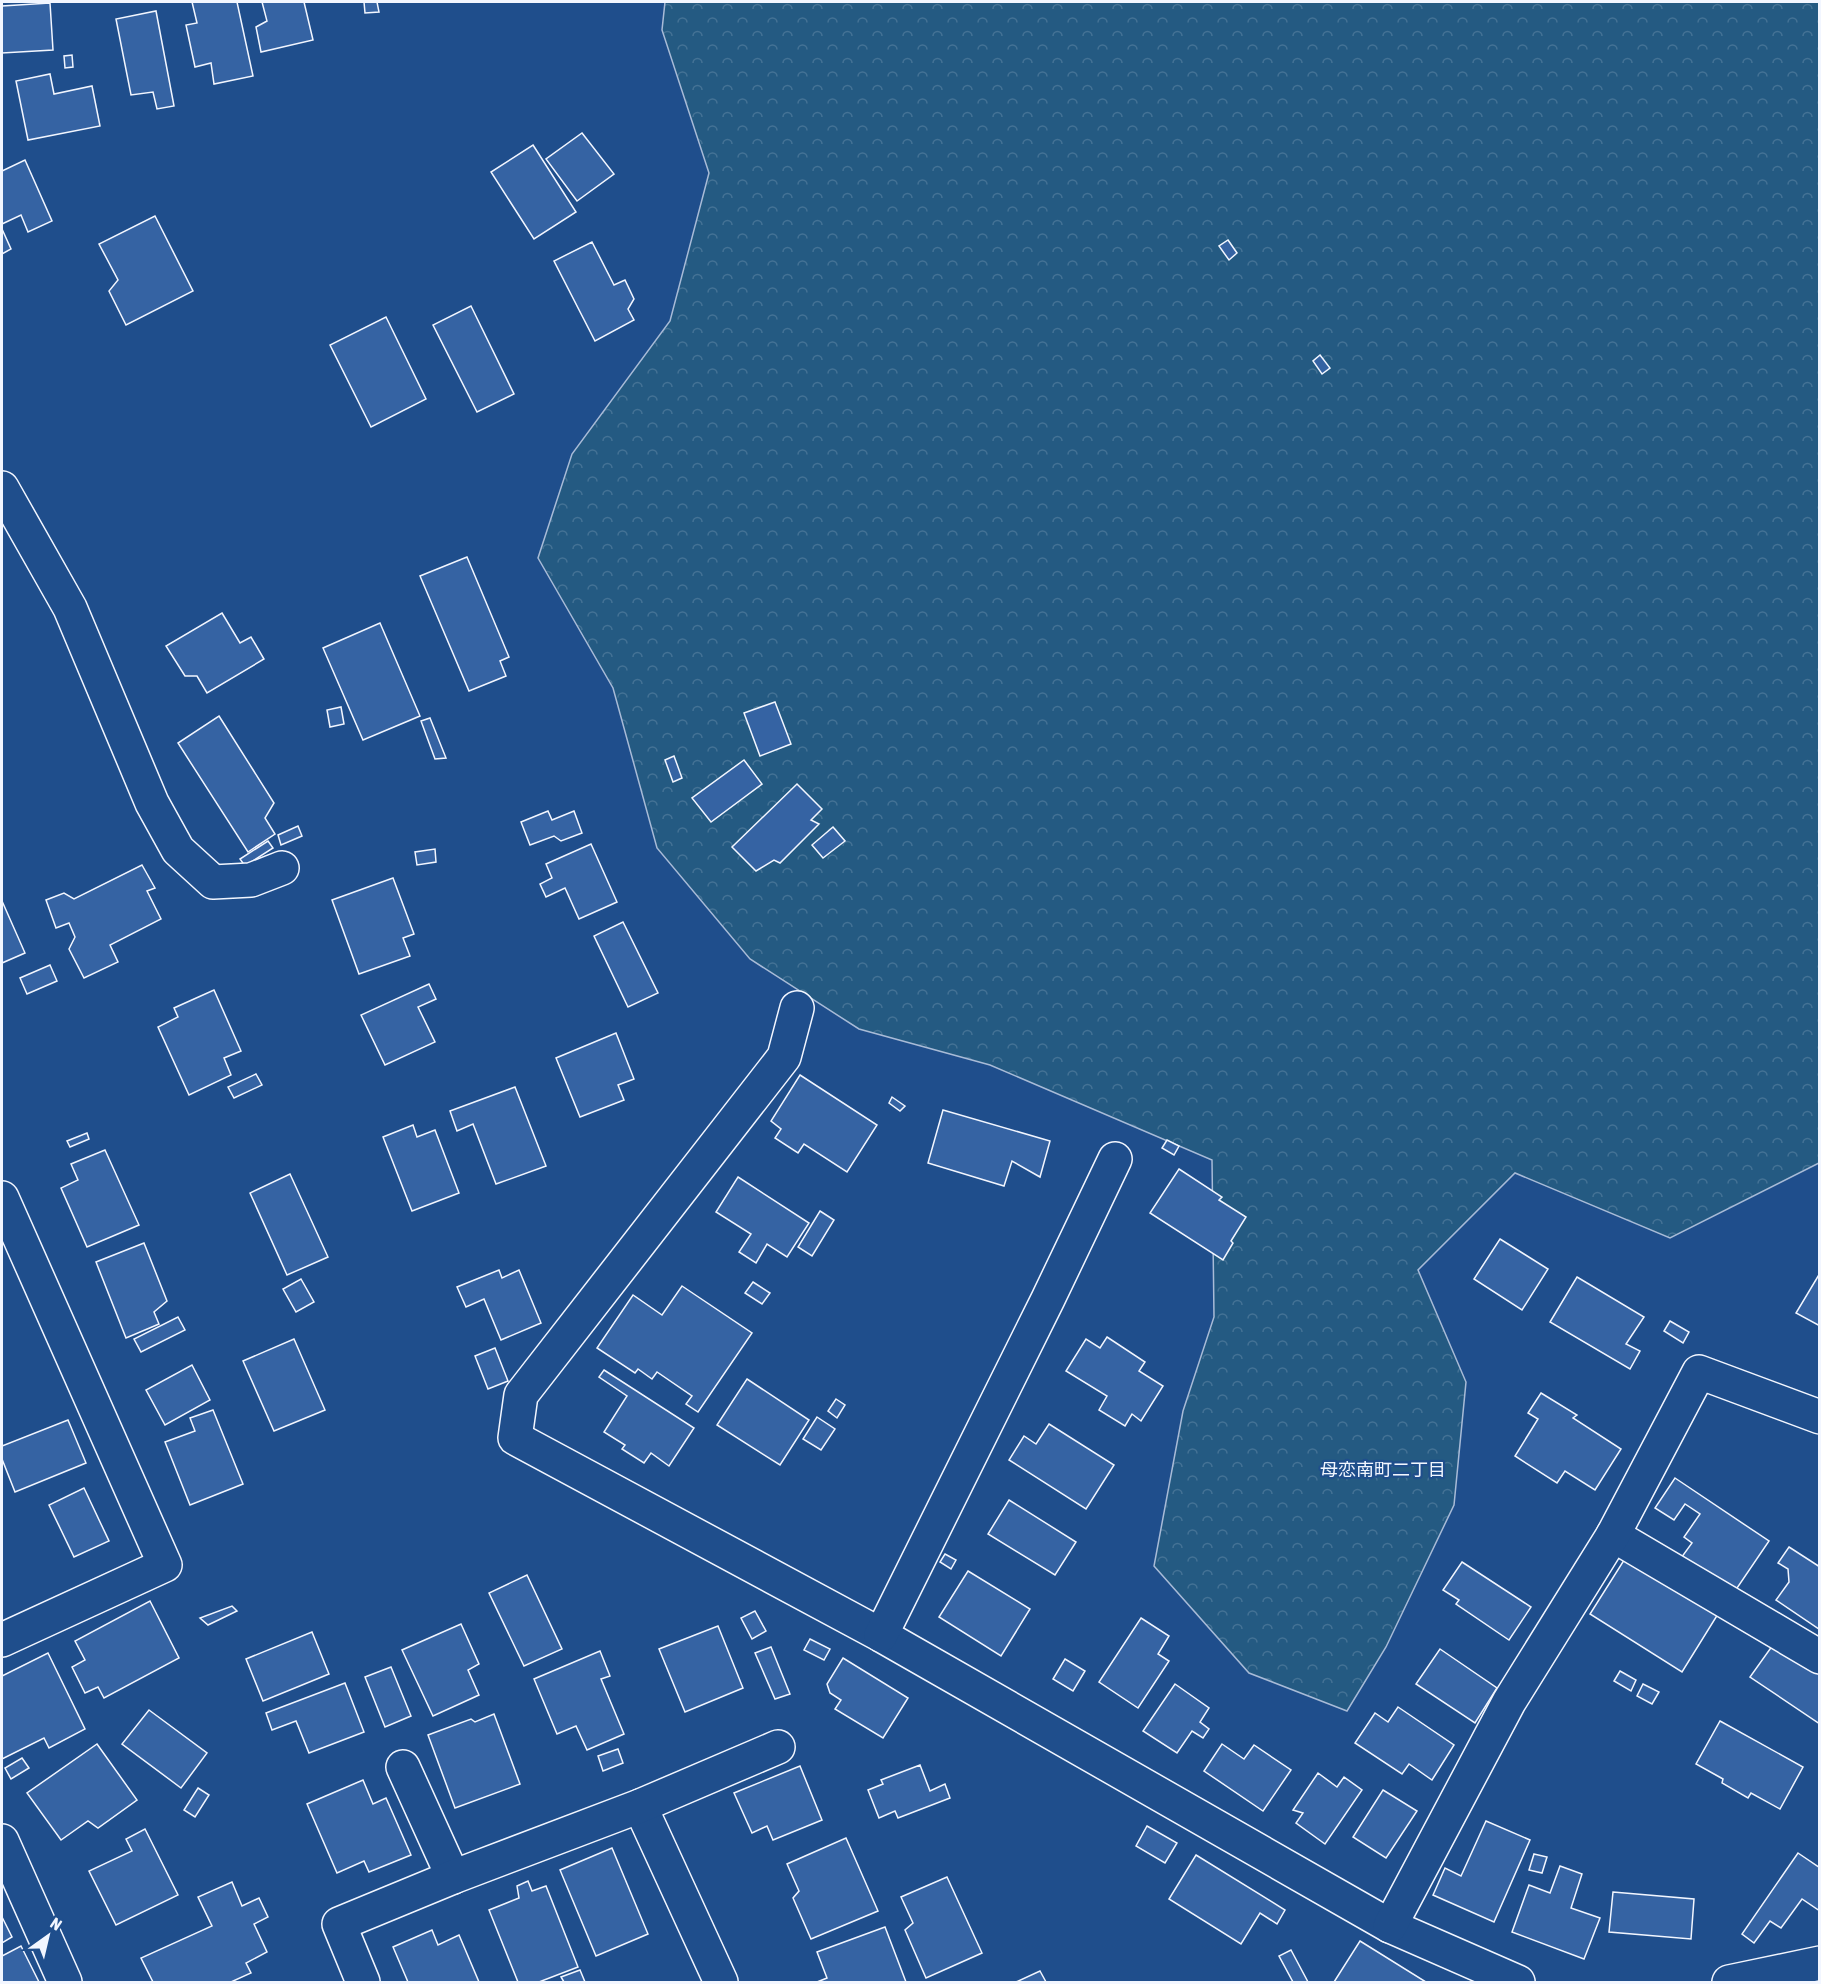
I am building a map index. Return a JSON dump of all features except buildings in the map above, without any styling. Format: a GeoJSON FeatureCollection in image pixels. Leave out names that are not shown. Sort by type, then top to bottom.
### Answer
{"type":"FeatureCollection","features":[{"type":"Feature","properties":{"kind":"street"},"geometry":{"type":"LineString","coordinates":[[2,488],[70,608],[152,803],[178,850],[213,882],[251,880],[282,868]]}},
{"type":"Feature","properties":{"kind":"street"},"geometry":{"type":"LineString","coordinates":[[797,1008],[784,1057],[521,1395],[515,1438],[881,1635],[1390,1926],[1518,1983]]}},
{"type":"Feature","properties":{"kind":"street"},"geometry":{"type":"LineString","coordinates":[[881,1635],[1115,1159]]}},
{"type":"Feature","properties":{"kind":"street"},"geometry":{"type":"LineString","coordinates":[[2,1198],[165,1565],[2,1640]]}},
{"type":"Feature","properties":{"kind":"street"},"geometry":{"type":"LineString","coordinates":[[1390,1926],[1509,1702],[1613,1535],[1699,1372],[1820,1417]]}},
{"type":"Feature","properties":{"kind":"street"},"geometry":{"type":"LineString","coordinates":[[1613,1535],[1820,1657]]}},
{"type":"Feature","properties":{"kind":"street"},"geometry":{"type":"LineString","coordinates":[[363,1983],[339,1924],[453,1877],[640,1806],[778,1747]]}},
{"type":"Feature","properties":{"kind":"street"},"geometry":{"type":"LineString","coordinates":[[403,1767],[453,1877]]}},
{"type":"Feature","properties":{"kind":"street"},"geometry":{"type":"LineString","coordinates":[[640,1806],[721,1983]]}},
{"type":"Feature","properties":{"kind":"street"},"geometry":{"type":"LineString","coordinates":[[2,1841],[65,1983]]}},
{"type":"Feature","properties":{"kind":"street"},"geometry":{"type":"LineString","coordinates":[[1729,1983],[1820,1963]]}},
{"type":"Feature","properties":{"kind":"green space"},"geometry":{"type":"Polygon","coordinates":[[[665,2],[1819,2],[1819,1163],[1670,1238],[1515,1173],[1418,1270],[1466,1382],[1454,1505],[1386,1647],[1347,1711],[1249,1673],[1154,1566],[1183,1411],[1214,1317],[1212,1160],[990,1065],[859,1029],[750,959],[657,848],[613,688],[538,558],[572,454],[670,321],[709,173],[662,30],[665,2]]]}},
{"type":"Feature","properties":{"kind":"district","name":"母恋南町二丁目"},"geometry":{"type":"Point","coordinates":[1383,1469]}}]}
